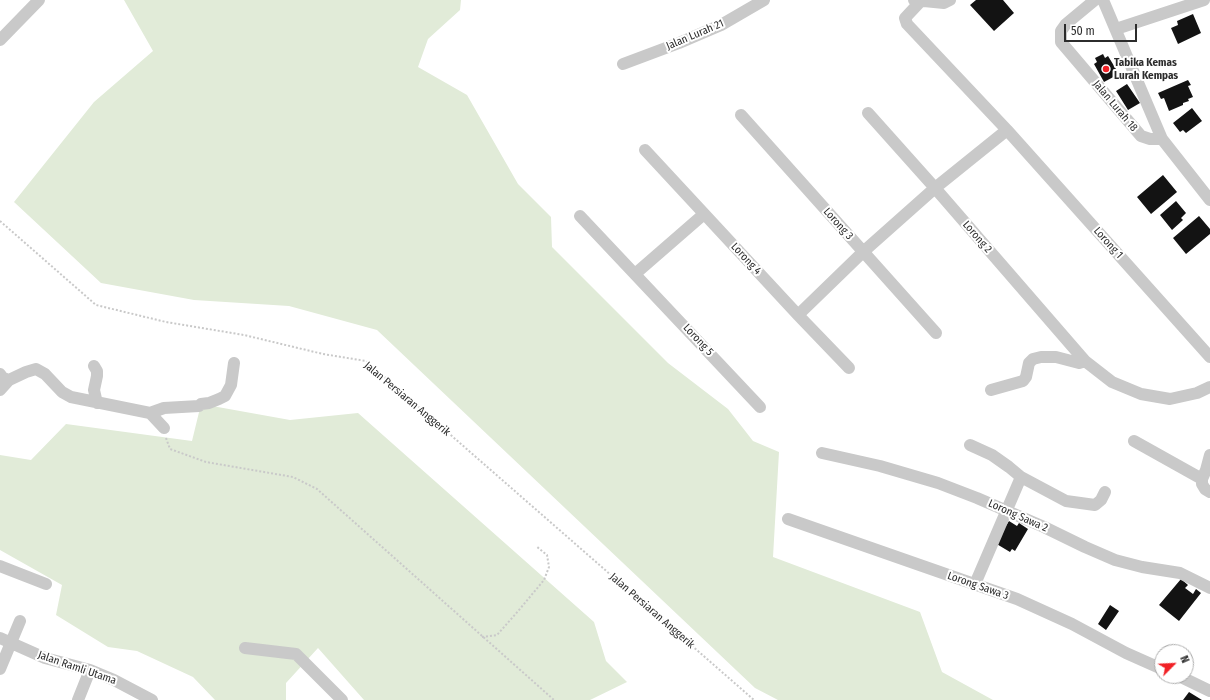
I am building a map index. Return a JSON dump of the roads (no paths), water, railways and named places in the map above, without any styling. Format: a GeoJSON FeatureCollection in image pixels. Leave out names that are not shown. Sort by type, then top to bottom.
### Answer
{"type":"FeatureCollection","features":[{"type":"Feature","properties":{"kind":"street"},"geometry":{"type":"LineString","coordinates":[[0,40],[39,0]]}},
{"type":"Feature","properties":{"kind":"street","name":"Jalan Lurah 21"},"geometry":{"type":"LineString","coordinates":[[623,64],[721,25],[764,0]]}},
{"type":"Feature","properties":{"kind":"street"},"geometry":{"type":"LineString","coordinates":[[916,1],[944,2],[950,0]]}},
{"type":"Feature","properties":{"kind":"street","name":"Jalan Lurah 18"},"geometry":{"type":"LineString","coordinates":[[1095,0],[1066,24],[1061,31],[1061,42],[1141,136],[1150,139],[1162,139],[1103,0]]}},
{"type":"Feature","properties":{"kind":"street"},"geometry":{"type":"LineString","coordinates":[[1116,29],[1204,0]]}},
{"type":"Feature","properties":{"kind":"street","name":"Lorong 1"},"geometry":{"type":"LineString","coordinates":[[916,1],[905,18],[907,24],[1007,130],[1210,357]]}},
{"type":"Feature","properties":{"kind":"street","name":"Lorong 2"},"geometry":{"type":"LineString","coordinates":[[868,113],[1085,361],[1112,382],[1141,394],[1170,399],[1184,397],[1210,387]]}},
{"type":"Feature","properties":{"kind":"street","name":"Lorong 3"},"geometry":{"type":"LineString","coordinates":[[740,115],[936,333]]}},
{"type":"Feature","properties":{"kind":"street"},"geometry":{"type":"LineString","coordinates":[[798,315],[863,252],[935,188],[1007,130]]}},
{"type":"Feature","properties":{"kind":"street"},"geometry":{"type":"LineString","coordinates":[[1162,139],[1210,200]]}},
{"type":"Feature","properties":{"kind":"street","name":"Lorong 4"},"geometry":{"type":"LineString","coordinates":[[644,150],[849,368]]}},
{"type":"Feature","properties":{"kind":"street"},"geometry":{"type":"LineString","coordinates":[[635,274],[704,214]]}},
{"type":"Feature","properties":{"kind":"street","name":"Lorong 5"},"geometry":{"type":"LineString","coordinates":[[580,216],[760,407]]}},
{"type":"Feature","properties":{"kind":"street"},"geometry":{"type":"LineString","coordinates":[[991,390],[1023,381],[1026,377],[1029,363],[1034,358],[1056,357],[1079,363],[1085,361]]}},
{"type":"Feature","properties":{"kind":"street"},"geometry":{"type":"LineString","coordinates":[[0,390],[5,377],[36,369],[45,374],[62,392],[71,397],[150,413],[164,408],[199,406],[201,404],[219,400],[225,396],[231,385],[234,363]]}},
{"type":"Feature","properties":{"kind":"street"},"geometry":{"type":"LineString","coordinates":[[94,366],[97,371],[94,390],[97,403]]}},
{"type":"Feature","properties":{"kind":"street"},"geometry":{"type":"LineString","coordinates":[[150,413],[164,428]]}},
{"type":"Feature","properties":{"kind":"street"},"geometry":{"type":"LineString","coordinates":[[1134,441],[1202,479]]}},
{"type":"Feature","properties":{"kind":"street"},"geometry":{"type":"LineString","coordinates":[[970,445],[992,456],[1021,477],[1066,501],[1095,505],[1101,500],[1105,492]]}},
{"type":"Feature","properties":{"kind":"street","name":"Lorong Sawa 2"},"geometry":{"type":"LineString","coordinates":[[822,453],[880,466],[938,483],[1044,526],[1085,547],[1115,560],[1142,567],[1180,573],[1210,588]]}},
{"type":"Feature","properties":{"kind":"street"},"geometry":{"type":"LineString","coordinates":[[1210,455],[1202,479],[1202,484],[1205,489],[1210,492]]}},
{"type":"Feature","properties":{"kind":"street"},"geometry":{"type":"LineString","coordinates":[[975,584],[1021,477]]}},
{"type":"Feature","properties":{"kind":"street","name":"Lorong Sawa 3"},"geometry":{"type":"LineString","coordinates":[[788,519],[1017,599],[1072,624],[1126,653],[1154,665]]}},
{"type":"Feature","properties":{"kind":"street"},"geometry":{"type":"LineString","coordinates":[[0,566],[46,584]]}},
{"type":"Feature","properties":{"kind":"street"},"geometry":{"type":"LineString","coordinates":[[0,669],[20,621]]}},
{"type":"Feature","properties":{"kind":"street","name":"Jalan Ramli Utama"},"geometry":{"type":"LineString","coordinates":[[0,638],[45,658],[90,670],[114,680],[152,700]]}},
{"type":"Feature","properties":{"kind":"street"},"geometry":{"type":"LineString","coordinates":[[245,648],[296,654],[342,700]]}},
{"type":"Feature","properties":{"kind":"street"},"geometry":{"type":"LineString","coordinates":[[78,700],[90,670]]}},
{"type":"Feature","properties":{"kind":"street"},"geometry":{"type":"LineString","coordinates":[[1194,683],[1210,691]]}},
{"type":"Feature","properties":{"kind":"place","name":"Tabika Kemas Lurah Kempas"},"geometry":{"type":"Point","coordinates":[1106,69]}}]}
